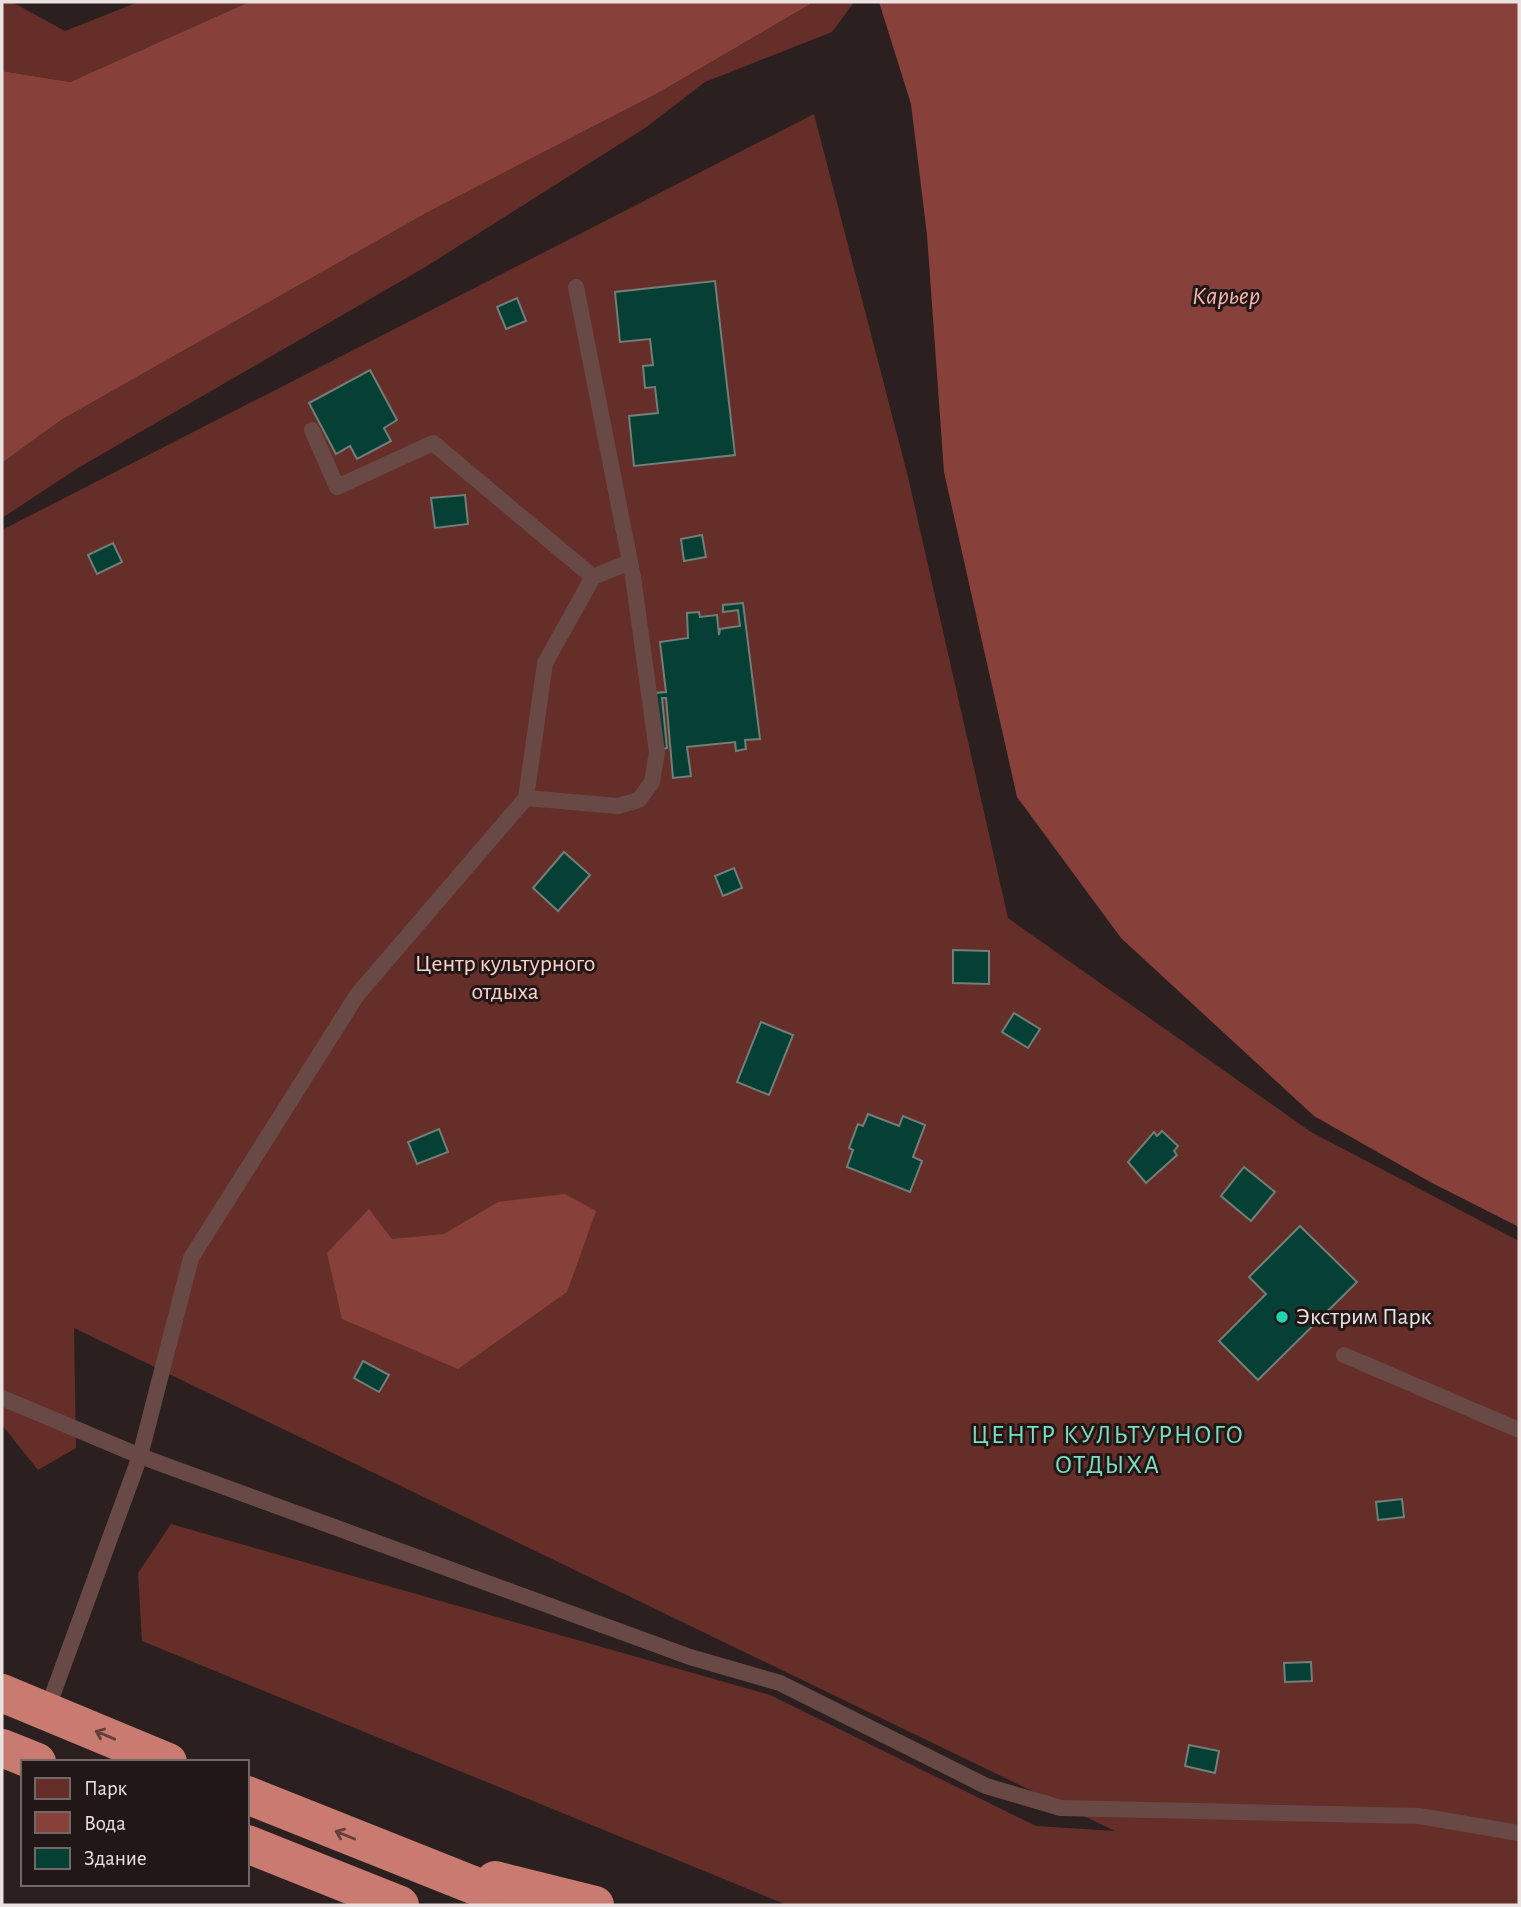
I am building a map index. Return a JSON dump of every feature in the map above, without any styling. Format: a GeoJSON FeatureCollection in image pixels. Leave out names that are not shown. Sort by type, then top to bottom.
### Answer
{"type":"FeatureCollection","features":[{"type":"Feature","properties":{"kind":"highway"},"geometry":{"type":"LineString","coordinates":[[2,1693],[163,1760]]}},
{"type":"Feature","properties":{"kind":"highway"},"geometry":{"type":"LineString","coordinates":[[2,1748],[32,1760]]}},
{"type":"Feature","properties":{"kind":"highway"},"geometry":{"type":"LineString","coordinates":[[248,1795],[523,1905]]}},
{"type":"Feature","properties":{"kind":"highway"},"geometry":{"type":"LineString","coordinates":[[248,1844],[400,1905]]}},
{"type":"Feature","properties":{"kind":"highway"},"geometry":{"type":"LineString","coordinates":[[390,1853],[595,1905]]}},
{"type":"Feature","properties":{"kind":"lane"},"geometry":{"type":"LineString","coordinates":[[526,798],[618,806],[639,800],[652,782],[657,752],[630,562],[576,287]]}},
{"type":"Feature","properties":{"kind":"lane"},"geometry":{"type":"LineString","coordinates":[[312,430],[337,487],[433,443],[593,577]]}},
{"type":"Feature","properties":{"kind":"lane"},"geometry":{"type":"LineString","coordinates":[[47,1710],[140,1456],[191,1258],[357,995],[526,798],[545,663],[593,577],[630,562]]}},
{"type":"Feature","properties":{"kind":"lane"},"geometry":{"type":"LineString","coordinates":[[1344,1354],[1519,1430]]}},
{"type":"Feature","properties":{"kind":"lane"},"geometry":{"type":"LineString","coordinates":[[2,1398],[140,1456],[690,1657],[780,1683],[986,1786],[1061,1808],[1419,1816],[1519,1833]]}},
{"type":"Feature","properties":{"kind":"green space"},"geometry":{"type":"Polygon","coordinates":[[[2,2],[12,2],[65,31],[138,2],[249,2],[70,82],[2,71],[2,2]]]}},
{"type":"Feature","properties":{"kind":"green space"},"geometry":{"type":"Polygon","coordinates":[[[814,2],[854,2],[832,32],[705,82],[645,128],[427,266],[78,468],[2,518],[2,463],[61,420],[428,212],[658,93],[814,2]]]}},
{"type":"Feature","properties":{"kind":"green space","name":"Центр культурного отдыха"},"geometry":{"type":"Polygon","coordinates":[[[814,114],[908,477],[1008,918],[1311,1132],[1519,1241],[1519,1905],[787,1905],[142,1641],[138,1573],[171,1524],[770,1695],[1036,1826],[1115,1831],[74,1328],[76,1448],[38,1470],[2,1425],[2,530],[814,114]]]}},
{"type":"Feature","properties":{"kind":"water"},"geometry":{"type":"Polygon","coordinates":[[[249,2],[814,2],[658,93],[428,212],[61,420],[2,463],[2,71],[70,82],[249,2]]]}},
{"type":"Feature","properties":{"kind":"water","name":"Карьер"},"geometry":{"type":"Polygon","coordinates":[[[879,2],[1519,2],[1519,1227],[1432,1183],[1314,1116],[1121,938],[1017,797],[944,472],[927,235],[911,104],[879,2]]]}},
{"type":"Feature","properties":{"kind":"water"},"geometry":{"type":"Polygon","coordinates":[[[565,1194],[596,1211],[567,1292],[458,1369],[342,1319],[327,1253],[369,1209],[392,1239],[444,1234],[498,1202],[565,1194]]]}},
{"type":"Feature","properties":{"kind":"building"},"geometry":{"type":"Polygon","coordinates":[[[715,281],[735,455],[634,466],[629,416],[658,413],[655,387],[645,388],[643,366],[653,365],[650,339],[620,342],[615,292],[715,281]]]}},
{"type":"Feature","properties":{"kind":"building"},"geometry":{"type":"Polygon","coordinates":[[[517,298],[526,321],[506,329],[497,307],[517,298]]]}},
{"type":"Feature","properties":{"kind":"building"},"geometry":{"type":"Polygon","coordinates":[[[370,370],[397,420],[384,428],[391,441],[357,459],[350,446],[336,454],[309,403],[370,370]]]}},
{"type":"Feature","properties":{"kind":"building"},"geometry":{"type":"Polygon","coordinates":[[[465,495],[468,524],[435,528],[431,498],[465,495]]]}},
{"type":"Feature","properties":{"kind":"building"},"geometry":{"type":"Polygon","coordinates":[[[702,535],[706,557],[684,561],[681,539],[702,535]]]}},
{"type":"Feature","properties":{"kind":"building"},"geometry":{"type":"Polygon","coordinates":[[[113,543],[122,562],[97,574],[88,555],[113,543]]]}},
{"type":"Feature","properties":{"kind":"building"},"geometry":{"type":"Polygon","coordinates":[[[743,603],[760,739],[745,740],[746,749],[736,751],[735,742],[687,747],[691,776],[673,778],[666,698],[662,698],[667,748],[661,749],[655,693],[666,692],[660,642],[688,638],[687,613],[699,612],[700,617],[717,615],[719,635],[720,629],[740,626],[738,610],[723,612],[723,605],[743,603]]]}},
{"type":"Feature","properties":{"kind":"building"},"geometry":{"type":"Polygon","coordinates":[[[564,852],[590,875],[558,911],[533,888],[564,852]]]}},
{"type":"Feature","properties":{"kind":"building"},"geometry":{"type":"Polygon","coordinates":[[[734,868],[742,888],[723,896],[715,876],[734,868]]]}},
{"type":"Feature","properties":{"kind":"building"},"geometry":{"type":"Polygon","coordinates":[[[953,950],[989,951],[989,984],[953,983],[953,950]]]}},
{"type":"Feature","properties":{"kind":"building"},"geometry":{"type":"Polygon","coordinates":[[[1014,1013],[1040,1029],[1028,1048],[1002,1032],[1014,1013]]]}},
{"type":"Feature","properties":{"kind":"building"},"geometry":{"type":"Polygon","coordinates":[[[761,1022],[793,1035],[769,1095],[737,1082],[761,1022]]]}},
{"type":"Feature","properties":{"kind":"building"},"geometry":{"type":"Polygon","coordinates":[[[868,1114],[899,1126],[903,1116],[925,1125],[913,1157],[922,1161],[910,1192],[847,1167],[853,1150],[849,1148],[858,1124],[863,1126],[868,1114]]]}},
{"type":"Feature","properties":{"kind":"building"},"geometry":{"type":"Polygon","coordinates":[[[439,1129],[448,1152],[417,1164],[408,1142],[439,1129]]]}},
{"type":"Feature","properties":{"kind":"building"},"geometry":{"type":"Polygon","coordinates":[[[1162,1131],[1178,1146],[1174,1151],[1177,1155],[1146,1183],[1128,1162],[1154,1132],[1157,1136],[1162,1131]]]}},
{"type":"Feature","properties":{"kind":"building"},"geometry":{"type":"Polygon","coordinates":[[[1244,1167],[1275,1192],[1251,1221],[1221,1196],[1244,1167]]]}},
{"type":"Feature","properties":{"kind":"building","name":"Экстрим Парк"},"geometry":{"type":"Polygon","coordinates":[[[1300,1226],[1357,1282],[1258,1380],[1219,1341],[1266,1294],[1249,1277],[1300,1226]]]}},
{"type":"Feature","properties":{"kind":"building"},"geometry":{"type":"Polygon","coordinates":[[[363,1361],[389,1375],[379,1392],[354,1378],[363,1361]]]}},
{"type":"Feature","properties":{"kind":"building"},"geometry":{"type":"Polygon","coordinates":[[[1402,1499],[1404,1517],[1378,1520],[1376,1502],[1402,1499]]]}},
{"type":"Feature","properties":{"kind":"building"},"geometry":{"type":"Polygon","coordinates":[[[1311,1662],[1312,1681],[1285,1682],[1284,1663],[1311,1662]]]}},
{"type":"Feature","properties":{"kind":"building"},"geometry":{"type":"Polygon","coordinates":[[[1189,1745],[1219,1751],[1215,1773],[1185,1766],[1189,1745]]]}},
{"type":"Feature","properties":{"kind":"place","name":"Экстрим Парк"},"geometry":{"type":"Point","coordinates":[1282,1317]}},
{"type":"Feature","properties":{"kind":"district","name":"ЦЕНТР КУЛЬТУРНОГО ОТДЫХА"},"geometry":{"type":"Point","coordinates":[1108,1450]}}]}
